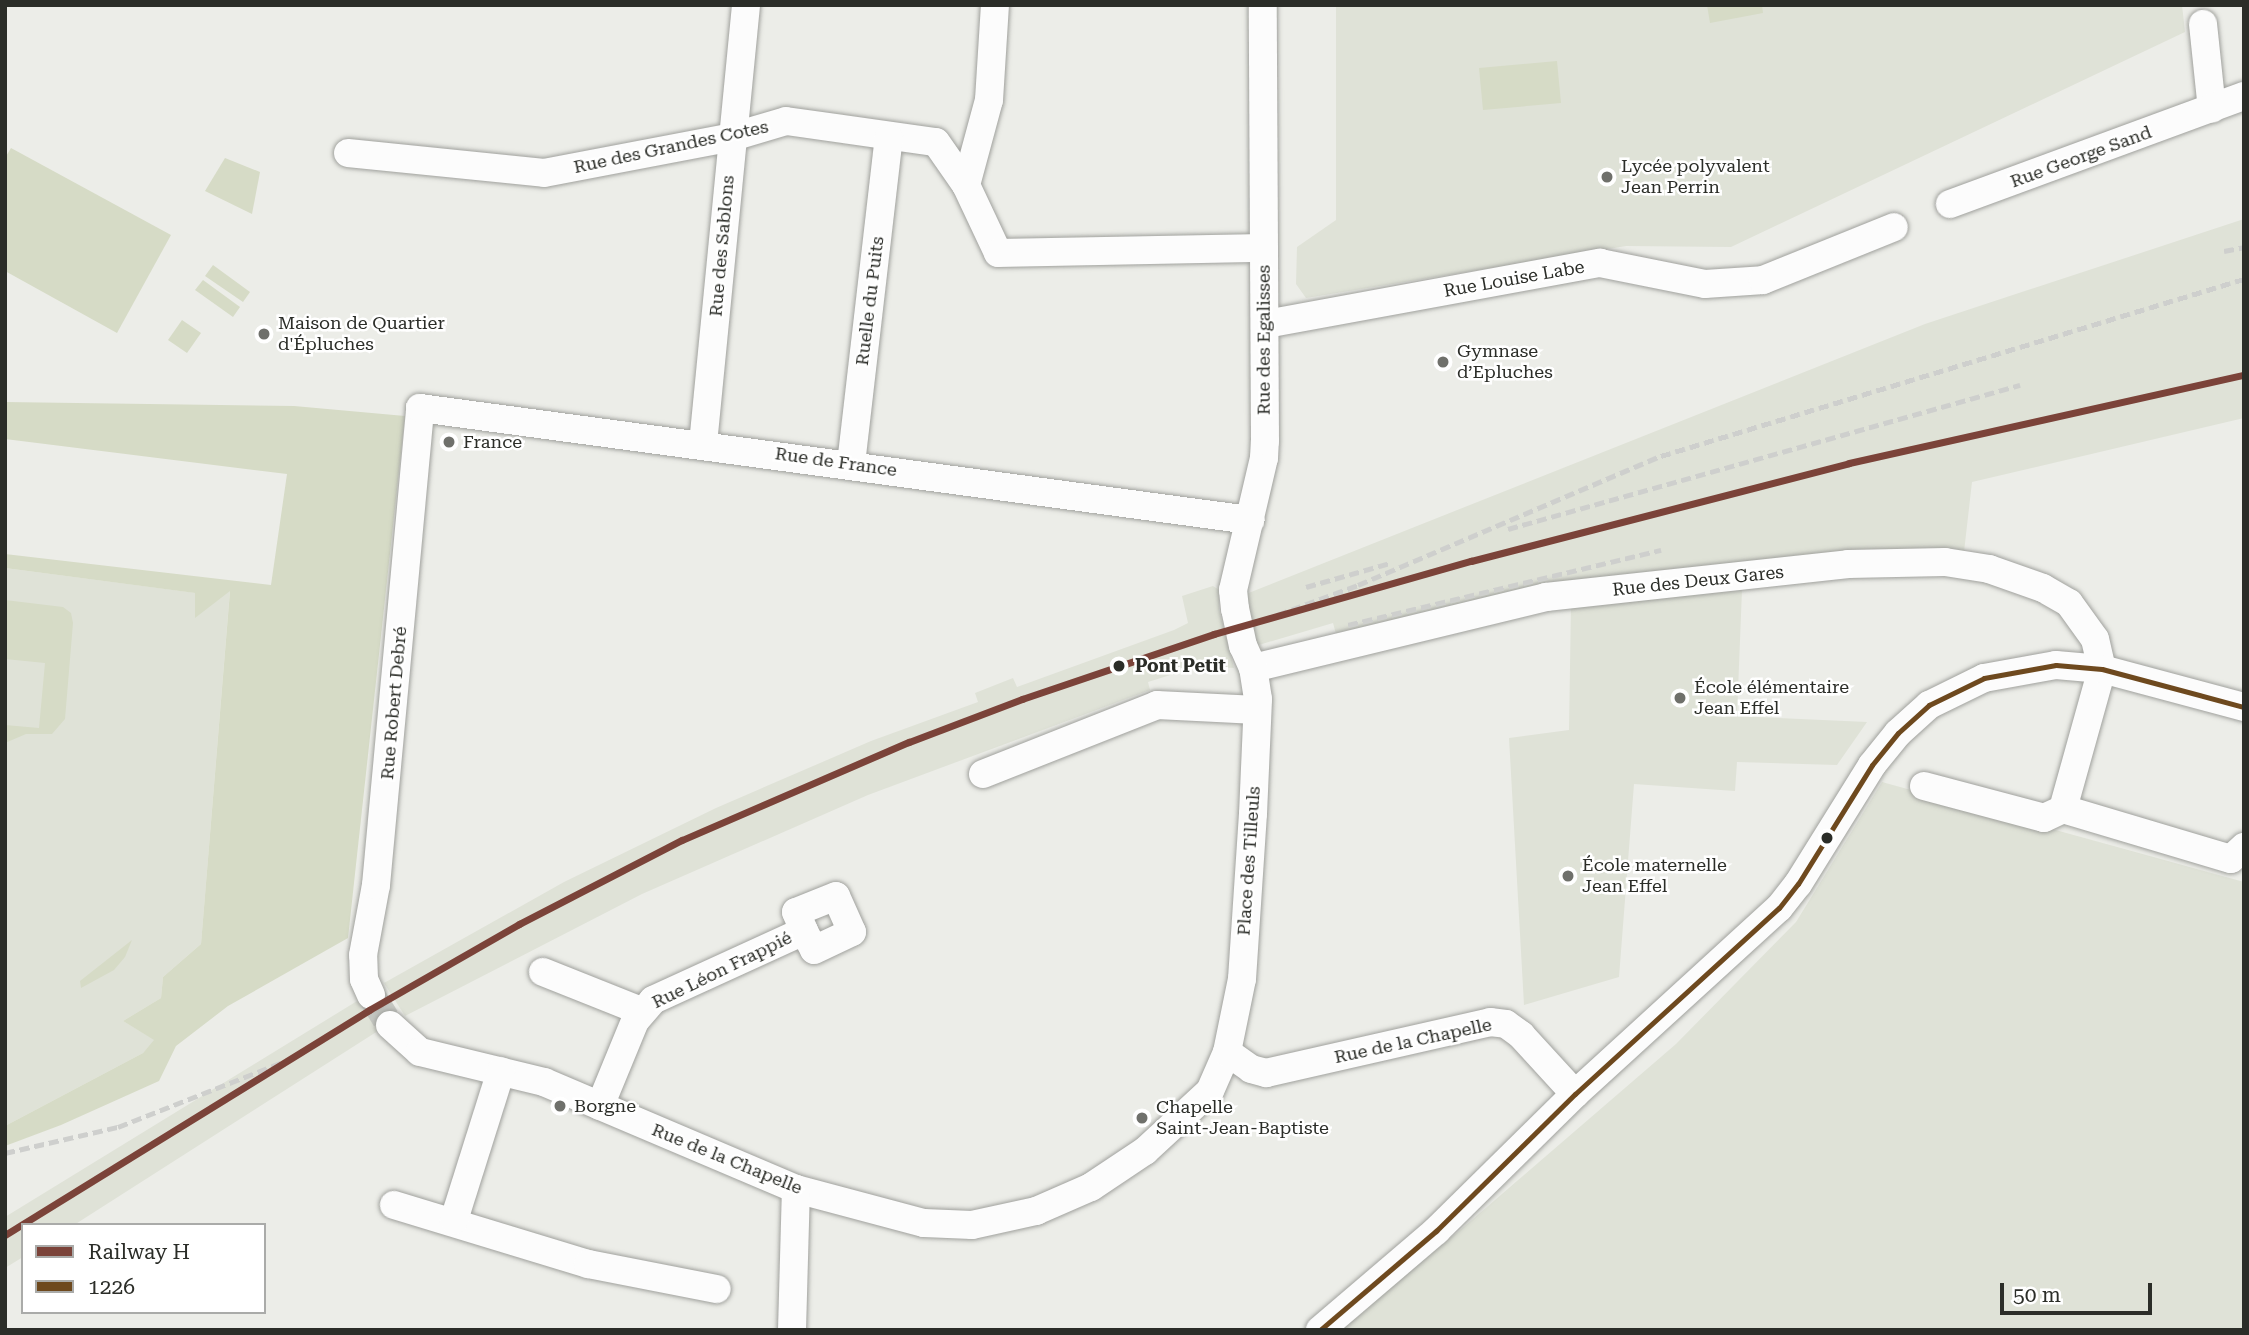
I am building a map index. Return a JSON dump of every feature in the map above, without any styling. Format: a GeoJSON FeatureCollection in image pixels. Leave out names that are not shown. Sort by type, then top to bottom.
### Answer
{"type":"FeatureCollection","features":[{"type":"Feature","properties":{"kind":"street","name":"Rue des Sablons"},"geometry":{"type":"LineString","coordinates":[[703,444],[746,5]]}},
{"type":"Feature","properties":{"kind":"street"},"geometry":{"type":"LineString","coordinates":[[966,185],[989,100],[995,5]]}},
{"type":"Feature","properties":{"kind":"street","name":"Rue des Egalisses"},"geometry":{"type":"LineString","coordinates":[[1253,668],[1243,646],[1233,590],[1264,449],[1266,324],[1263,5]]}},
{"type":"Feature","properties":{"kind":"street"},"geometry":{"type":"LineString","coordinates":[[2203,23],[2212,109]]}},
{"type":"Feature","properties":{"kind":"street","name":"Rue George Sand"},"geometry":{"type":"LineString","coordinates":[[1950,204],[2244,96]]}},
{"type":"Feature","properties":{"kind":"street","name":"Rue des Grandes Cotes"},"geometry":{"type":"LineString","coordinates":[[348,153],[544,173],[732,137],[786,121],[889,138],[936,142],[966,185],[998,253],[1264,248]]}},
{"type":"Feature","properties":{"kind":"street","name":"Ruelle du Puits"},"geometry":{"type":"LineString","coordinates":[[851,464],[889,138]]}},
{"type":"Feature","properties":{"kind":"street","name":"Rue Louise Labe"},"geometry":{"type":"LineString","coordinates":[[1266,324],[1600,263],[1705,284],[1763,280],[1894,227]]}},
{"type":"Feature","properties":{"kind":"street","name":"Rue de France"},"geometry":{"type":"LineString","coordinates":[[421,408],[1250,520]]}},
{"type":"Feature","properties":{"kind":"street","name":"Rue Robert Debré"},"geometry":{"type":"LineString","coordinates":[[371,995],[364,979],[363,955],[377,874],[421,408]]}},
{"type":"Feature","properties":{"kind":"street","name":"Rue des Deux Gares"},"geometry":{"type":"LineString","coordinates":[[1253,668],[1546,597],[1848,564],[1945,562],[1989,569],[2043,589],[2069,603],[2095,639],[2102,669]]}},
{"type":"Feature","properties":{"kind":"street"},"geometry":{"type":"LineString","coordinates":[[1320,1330],[1436,1231],[1574,1094],[1779,908],[1798,884],[1872,765],[1898,733],[1929,705],[1984,678],[2056,665],[2102,669],[2244,707]]}},
{"type":"Feature","properties":{"kind":"street","name":"Place des Tilleuls"},"geometry":{"type":"LineString","coordinates":[[1227,1052],[1242,979],[1257,710],[1253,668]]}},
{"type":"Feature","properties":{"kind":"street"},"geometry":{"type":"LineString","coordinates":[[2063,809],[2102,669]]}},
{"type":"Feature","properties":{"kind":"street"},"geometry":{"type":"LineString","coordinates":[[983,775],[1157,705],[1257,710]]}},
{"type":"Feature","properties":{"kind":"street"},"geometry":{"type":"LineString","coordinates":[[1924,786],[2045,818],[2063,809],[2231,859],[2244,847]]}},
{"type":"Feature","properties":{"kind":"street","name":"Rue Léon Frappié"},"geometry":{"type":"LineString","coordinates":[[600,1106],[641,1011],[653,1000],[804,931]]}},
{"type":"Feature","properties":{"kind":"street","name":"Rue Léon Frappié"},"geometry":{"type":"LineString","coordinates":[[543,972],[641,1011]]}},
{"type":"Feature","properties":{"kind":"street","name":"Rue de la Chapelle"},"geometry":{"type":"LineString","coordinates":[[1210,1091],[1266,1073],[1490,1022],[1506,1024],[1521,1035],[1574,1094]]}},
{"type":"Feature","properties":{"kind":"street","name":"Rue de la Chapelle"},"geometry":{"type":"LineString","coordinates":[[390,1025],[420,1052],[544,1082],[796,1189],[924,1223],[972,1225],[1036,1212],[1091,1186],[1145,1150],[1210,1091],[1227,1052]]}},
{"type":"Feature","properties":{"kind":"street"},"geometry":{"type":"LineString","coordinates":[[1227,1052],[1251,1069],[1266,1073]]}},
{"type":"Feature","properties":{"kind":"street"},"geometry":{"type":"LineString","coordinates":[[454,1220],[501,1071]]}},
{"type":"Feature","properties":{"kind":"street"},"geometry":{"type":"LineString","coordinates":[[792,1330],[796,1189]]}},
{"type":"Feature","properties":{"kind":"street"},"geometry":{"type":"LineString","coordinates":[[394,1205],[454,1220],[588,1264],[717,1289]]}},
{"type":"Feature","properties":{"kind":"shaded area","name":"Lycée polyvalent Jean Perrin"},"geometry":{"type":"Polygon","coordinates":[[[1336,5],[2182,5],[2185,32],[1731,247],[1626,246],[1306,298],[1296,284],[1297,247],[1336,220],[1336,5]]]}},
{"type":"Feature","properties":{"kind":"shaded area"},"geometry":{"type":"Polygon","coordinates":[[[2244,219],[2244,418],[1972,482],[1964,552],[1337,638],[1333,623],[1252,647],[1246,594],[1925,324],[2244,219]]]}},
{"type":"Feature","properties":{"kind":"shaded area"},"geometry":{"type":"Polygon","coordinates":[[[5,568],[196,593],[195,616],[230,590],[201,944],[163,977],[161,998],[123,1021],[155,1040],[143,1053],[5,1126],[5,568]]]}},
{"type":"Feature","properties":{"kind":"shaded area"},"geometry":{"type":"Polygon","coordinates":[[[1213,586],[1219,590],[1219,610],[1234,668],[1199,666],[1148,682],[1150,690],[868,795],[642,894],[405,1016],[384,983],[564,882],[716,808],[871,741],[978,702],[975,693],[1013,678],[1017,687],[1174,630],[1188,623],[1182,596],[1213,586]]]}},
{"type":"Feature","properties":{"kind":"shaded area"},"geometry":{"type":"Polygon","coordinates":[[[1742,590],[1737,716],[1867,722],[1837,765],[1737,762],[1735,791],[1634,784],[1619,977],[1524,1005],[1509,738],[1569,730],[1571,604],[1742,590]]]}},
{"type":"Feature","properties":{"kind":"shaded area"},"geometry":{"type":"Polygon","coordinates":[[[1882,782],[2244,882],[2244,1330],[1334,1330],[1458,1232],[1676,1044],[1796,922],[1882,782]]]}},
{"type":"Feature","properties":{"kind":"shaded area"},"geometry":{"type":"Polygon","coordinates":[[[362,998],[381,1029],[77,1223],[21,1223],[21,1258],[5,1268],[5,1217],[362,998]]]}},
{"type":"Feature","properties":{"kind":"green space"},"geometry":{"type":"Polygon","coordinates":[[[1707,5],[1762,5],[1763,13],[1710,23],[1707,5]]]}},
{"type":"Feature","properties":{"kind":"green space"},"geometry":{"type":"Polygon","coordinates":[[[1557,61],[1561,103],[1483,110],[1479,68],[1557,61]]]}},
{"type":"Feature","properties":{"kind":"green space"},"geometry":{"type":"Polygon","coordinates":[[[11,148],[171,235],[117,333],[5,271],[5,158],[11,148]]]}},
{"type":"Feature","properties":{"kind":"green space"},"geometry":{"type":"Polygon","coordinates":[[[225,158],[260,172],[252,214],[205,191],[225,158]]]}},
{"type":"Feature","properties":{"kind":"green space"},"geometry":{"type":"Polygon","coordinates":[[[213,265],[250,292],[243,302],[205,276],[213,265]]]}},
{"type":"Feature","properties":{"kind":"green space"},"geometry":{"type":"Polygon","coordinates":[[[203,280],[240,307],[233,317],[195,290],[203,280]]]}},
{"type":"Feature","properties":{"kind":"green space"},"geometry":{"type":"Polygon","coordinates":[[[182,320],[201,333],[187,353],[168,340],[182,320]]]}},
{"type":"Feature","properties":{"kind":"green space"},"geometry":{"type":"Polygon","coordinates":[[[5,402],[294,406],[405,416],[348,938],[228,1006],[176,1046],[159,1081],[61,1125],[5,1146],[5,1126],[143,1053],[154,1040],[123,1021],[161,998],[163,977],[201,944],[230,591],[195,618],[195,593],[5,568],[5,554],[271,585],[287,474],[5,439],[5,402]]]}},
{"type":"Feature","properties":{"kind":"green space"},"geometry":{"type":"Polygon","coordinates":[[[5,600],[63,607],[71,613],[73,623],[65,719],[52,734],[26,734],[5,743],[5,725],[39,728],[45,663],[5,659],[5,600]]]}},
{"type":"Feature","properties":{"kind":"green space"},"geometry":{"type":"Polygon","coordinates":[[[132,940],[125,957],[114,970],[81,988],[80,981],[132,940]]]}},
{"type":"Feature","properties":{"kind":"tunnel"},"geometry":{"type":"LineString","coordinates":[[371,995],[390,1025]]}},
{"type":"Feature","properties":{"kind":"railway"},"geometry":{"type":"LineString","coordinates":[[2224,251],[2244,247]]}},
{"type":"Feature","properties":{"kind":"railway"},"geometry":{"type":"LineString","coordinates":[[1263,620],[1358,585],[1661,456],[2244,279]]}},
{"type":"Feature","properties":{"kind":"railway"},"geometry":{"type":"LineString","coordinates":[[1508,529],[2020,385]]}},
{"type":"Feature","properties":{"kind":"railway"},"geometry":{"type":"LineString","coordinates":[[1348,625],[1661,550]]}},
{"type":"Feature","properties":{"kind":"railway"},"geometry":{"type":"LineString","coordinates":[[1306,587],[1390,563]]}},
{"type":"Feature","properties":{"kind":"railway"},"geometry":{"type":"LineString","coordinates":[[5,1153],[118,1127],[288,1060]]}},
{"type":"Feature","properties":{"kind":"rail line","name":"H"},"geometry":{"type":"LineString","coordinates":[[24,1223],[369,1010],[519,924],[682,840],[909,742],[1022,699],[1214,634],[1471,561],[1849,463],[2244,375]]}},
{"type":"Feature","properties":{"kind":"rail line","name":"H"},"geometry":{"type":"LineString","coordinates":[[5,1235],[21,1225]]}},
{"type":"Feature","properties":{"kind":"transit line","name":"1226"},"geometry":{"type":"LineString","coordinates":[[1320,1330],[1436,1231],[1575,1094],[1779,908],[1798,884],[1872,765],[1898,733],[1929,705],[1984,678],[2056,665],[2102,669],[2244,707]]}},
{"type":"Feature","properties":{"kind":"place","name":"Lycée polyvalent Jean Perrin"},"geometry":{"type":"Point","coordinates":[1607,177]}},
{"type":"Feature","properties":{"kind":"place","name":"Maison de Quartier d'Épluches"},"geometry":{"type":"Point","coordinates":[264,334]}},
{"type":"Feature","properties":{"kind":"place","name":"Gymnase d’Epluches"},"geometry":{"type":"Point","coordinates":[1443,362]}},
{"type":"Feature","properties":{"kind":"place","name":"France"},"geometry":{"type":"Point","coordinates":[449,442]}},
{"type":"Feature","properties":{"kind":"place","name":"Pont Petit"},"geometry":{"type":"Point","coordinates":[1119,666]}},
{"type":"Feature","properties":{"kind":"place","name":"École élémentaire Jean Effel"},"geometry":{"type":"Point","coordinates":[1680,698]}},
{"type":"Feature","properties":{"kind":"place","name":"École maternelle Jean Effel"},"geometry":{"type":"Point","coordinates":[1568,876]}},
{"type":"Feature","properties":{"kind":"place","name":"Borgne"},"geometry":{"type":"Point","coordinates":[560,1106]}},
{"type":"Feature","properties":{"kind":"place","name":"Chapelle Saint-Jean-Baptiste"},"geometry":{"type":"Point","coordinates":[1142,1118]}}]}
